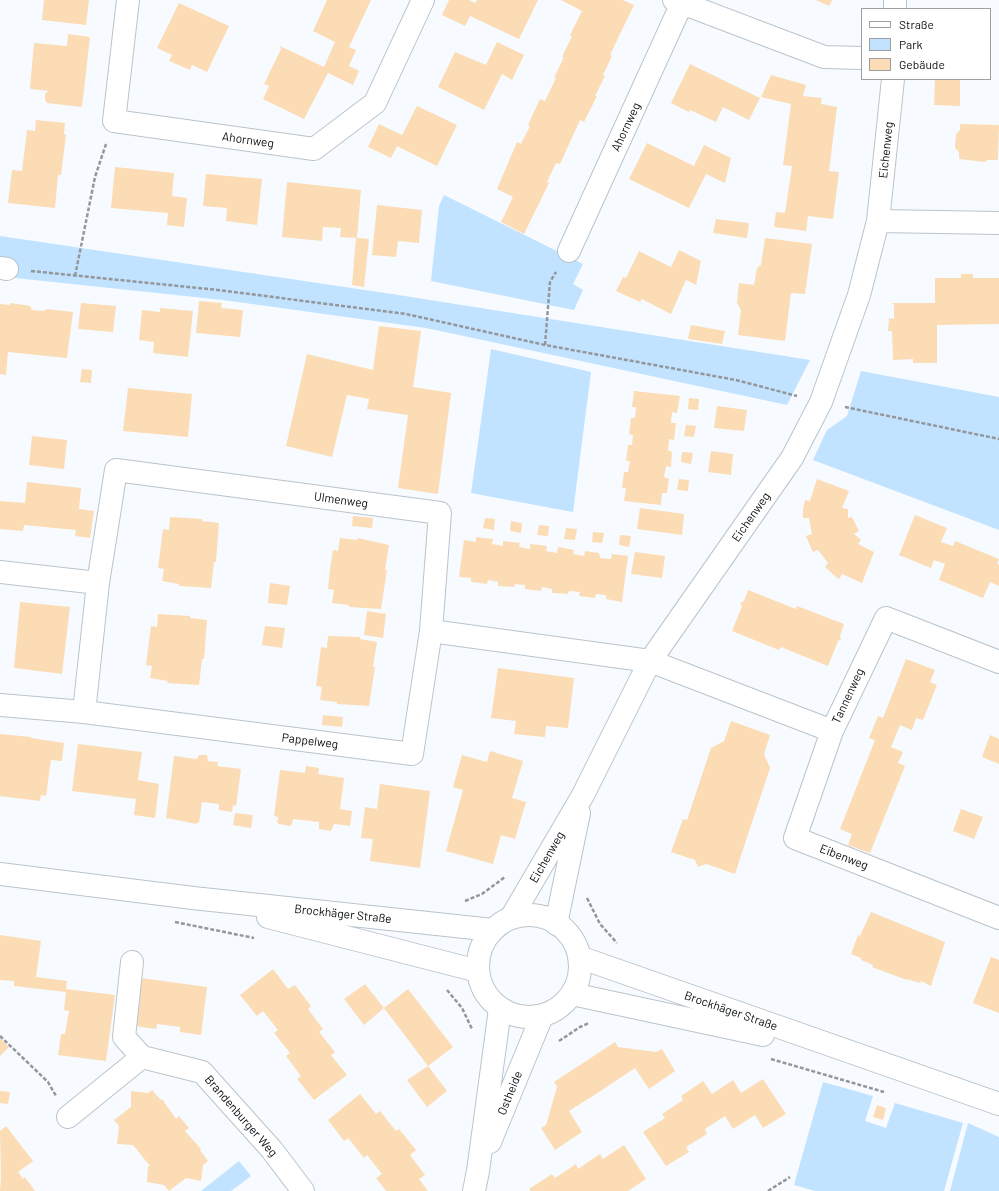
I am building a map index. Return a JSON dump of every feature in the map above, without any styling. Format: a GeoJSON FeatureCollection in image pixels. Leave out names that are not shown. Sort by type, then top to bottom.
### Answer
{"type":"FeatureCollection","features":[{"type":"Feature","properties":{"kind":"street"},"geometry":{"type":"LineString","coordinates":[[114,121],[128,0]]}},
{"type":"Feature","properties":{"kind":"street","name":"Ahornweg"},"geometry":{"type":"LineString","coordinates":[[114,121],[314,149],[375,104],[423,0]]}},
{"type":"Feature","properties":{"kind":"street","name":"Ahornweg"},"geometry":{"type":"LineString","coordinates":[[569,251],[678,2],[824,57],[861,58]]}},
{"type":"Feature","properties":{"kind":"street","name":"Eichenweg"},"geometry":{"type":"LineString","coordinates":[[511,918],[583,795],[650,661],[792,458],[821,402],[859,295],[878,221],[893,80]]}},
{"type":"Feature","properties":{"kind":"street"},"geometry":{"type":"LineString","coordinates":[[878,221],[999,223]]}},
{"type":"Feature","properties":{"kind":"street","name":"Ulmenweg"},"geometry":{"type":"LineString","coordinates":[[98,583],[116,470],[440,513],[431,631]]}},
{"type":"Feature","properties":{"kind":"street"},"geometry":{"type":"LineString","coordinates":[[0,572],[98,583],[84,712]]}},
{"type":"Feature","properties":{"kind":"street","name":"Tannenweg"},"geometry":{"type":"LineString","coordinates":[[650,661],[832,731],[886,618],[999,662]]}},
{"type":"Feature","properties":{"kind":"street"},"geometry":{"type":"LineString","coordinates":[[431,631],[650,661]]}},
{"type":"Feature","properties":{"kind":"street","name":"Pappelweg"},"geometry":{"type":"LineString","coordinates":[[0,705],[84,712],[412,754],[431,631]]}},
{"type":"Feature","properties":{"kind":"street","name":"Eibenweg"},"geometry":{"type":"LineString","coordinates":[[832,731],[794,838],[999,918]]}},
{"type":"Feature","properties":{"kind":"street","name":"Eichenweg"},"geometry":{"type":"LineString","coordinates":[[556,924],[583,795]]}},
{"type":"Feature","properties":{"kind":"street","name":"Brockhäger Straße"},"geometry":{"type":"LineString","coordinates":[[0,874],[193,898],[493,930]]}},
{"type":"Feature","properties":{"kind":"street","name":"Brockhäger Straße"},"geometry":{"type":"LineString","coordinates":[[193,898],[478,971]]}},
{"type":"Feature","properties":{"kind":"street"},"geometry":{"type":"LineString","coordinates":[[535,916],[556,924],[570,936],[576,946],[579,957],[579,977],[572,994],[558,1008],[542,1016],[523,1017],[500,1008],[488,997],[483,988],[478,971],[478,961],[483,944],[493,930],[511,918],[535,916]]}},
{"type":"Feature","properties":{"kind":"street","name":"Brockhäger Straße"},"geometry":{"type":"LineString","coordinates":[[579,957],[999,1104]]}},
{"type":"Feature","properties":{"kind":"street"},"geometry":{"type":"LineString","coordinates":[[68,1117],[142,1057],[124,1036],[132,962]]}},
{"type":"Feature","properties":{"kind":"street","name":"Brockhäger Straße"},"geometry":{"type":"LineString","coordinates":[[572,994],[756,1033],[882,1064]]}},
{"type":"Feature","properties":{"kind":"street","name":"Ostheide"},"geometry":{"type":"LineString","coordinates":[[476,1181],[500,1008]]}},
{"type":"Feature","properties":{"kind":"street","name":"Ostheide"},"geometry":{"type":"LineString","coordinates":[[476,1181],[542,1016]]}},
{"type":"Feature","properties":{"kind":"street","name":"Brandenburger Weg"},"geometry":{"type":"LineString","coordinates":[[142,1057],[202,1072],[272,1150],[303,1191]]}},
{"type":"Feature","properties":{"kind":"path"},"geometry":{"type":"LineString","coordinates":[[76,276],[95,177],[114,121]]}},
{"type":"Feature","properties":{"kind":"path"},"geometry":{"type":"LineString","coordinates":[[544,345],[550,282],[569,251]]}},
{"type":"Feature","properties":{"kind":"path"},"geometry":{"type":"LineString","coordinates":[[4,268],[218,290],[406,314],[544,345],[736,380],[821,402],[999,439]]}},
{"type":"Feature","properties":{"kind":"path"},"geometry":{"type":"LineString","coordinates":[[174,922],[257,939]]}},
{"type":"Feature","properties":{"kind":"path"},"geometry":{"type":"LineString","coordinates":[[443,986],[462,1008],[473,1034]]}},
{"type":"Feature","properties":{"kind":"path"},"geometry":{"type":"LineString","coordinates":[[558,1042],[580,1027],[594,1022]]}},
{"type":"Feature","properties":{"kind":"path"},"geometry":{"type":"LineString","coordinates":[[0,1036],[48,1082],[68,1117]]}},
{"type":"Feature","properties":{"kind":"path"},"geometry":{"type":"LineString","coordinates":[[764,1057],[890,1094]]}},
{"type":"Feature","properties":{"kind":"path"},"geometry":{"type":"LineString","coordinates":[[768,1191],[790,1177]]}},
{"type":"Feature","properties":{"kind":"green space"},"geometry":{"type":"Polygon","coordinates":[[[444,195],[583,264],[573,284],[583,290],[574,310],[431,281],[439,206],[444,195]]]}},
{"type":"Feature","properties":{"kind":"green space"},"geometry":{"type":"Polygon","coordinates":[[[0,236],[392,294],[810,360],[787,405],[426,328],[223,300],[6,277],[0,261],[0,236]]]}},
{"type":"Feature","properties":{"kind":"green space"},"geometry":{"type":"Polygon","coordinates":[[[491,349],[591,372],[573,512],[471,493],[491,349]]]}},
{"type":"Feature","properties":{"kind":"green space"},"geometry":{"type":"Polygon","coordinates":[[[861,371],[999,397],[999,530],[813,460],[827,430],[847,416],[861,371]]]}},
{"type":"Feature","properties":{"kind":"green space"},"geometry":{"type":"Polygon","coordinates":[[[823,1082],[873,1096],[865,1121],[886,1128],[895,1103],[963,1123],[944,1191],[815,1191],[794,1185],[823,1082]]]}},
{"type":"Feature","properties":{"kind":"green space"},"geometry":{"type":"Polygon","coordinates":[[[968,1123],[999,1137],[999,1191],[950,1191],[968,1123]]]}},
{"type":"Feature","properties":{"kind":"green space"},"geometry":{"type":"Polygon","coordinates":[[[239,1161],[251,1176],[231,1191],[201,1191],[239,1161]]]}},
{"type":"Feature","properties":{"kind":"building"},"geometry":{"type":"Polygon","coordinates":[[[44,0],[89,0],[86,25],[42,20],[44,0]]]}},
{"type":"Feature","properties":{"kind":"building"},"geometry":{"type":"Polygon","coordinates":[[[327,0],[371,0],[349,47],[356,50],[349,66],[359,71],[353,85],[328,73],[304,119],[263,99],[269,86],[264,84],[281,49],[280,46],[324,67],[335,42],[313,31],[327,0]]]}},
{"type":"Feature","properties":{"kind":"building"},"geometry":{"type":"Polygon","coordinates":[[[449,0],[469,0],[475,3],[477,0],[538,0],[519,39],[470,16],[465,26],[442,15],[449,0]]]}},
{"type":"Feature","properties":{"kind":"building"},"geometry":{"type":"Polygon","coordinates":[[[561,0],[623,0],[634,5],[610,55],[612,56],[603,75],[605,76],[595,96],[597,96],[584,122],[580,120],[560,164],[556,163],[547,182],[549,183],[524,234],[501,222],[513,197],[497,189],[517,142],[521,144],[530,126],[528,125],[540,99],[545,101],[556,78],[554,78],[572,36],[570,35],[582,11],[561,0]]]}},
{"type":"Feature","properties":{"kind":"building"},"geometry":{"type":"Polygon","coordinates":[[[816,0],[832,0],[829,6],[816,0]]]}},
{"type":"Feature","properties":{"kind":"building"},"geometry":{"type":"Polygon","coordinates":[[[179,3],[229,26],[207,72],[192,65],[190,70],[169,61],[172,55],[157,48],[179,3]]]}},
{"type":"Feature","properties":{"kind":"building"},"geometry":{"type":"Polygon","coordinates":[[[68,34],[90,37],[82,107],[47,103],[45,100],[45,94],[48,91],[31,89],[30,87],[34,43],[67,46],[68,34]]]}},
{"type":"Feature","properties":{"kind":"building"},"geometry":{"type":"Polygon","coordinates":[[[497,42],[524,55],[512,80],[502,74],[484,110],[438,87],[455,52],[486,65],[497,42]]]}},
{"type":"Feature","properties":{"kind":"building"},"geometry":{"type":"Polygon","coordinates":[[[690,64],[760,98],[749,120],[723,107],[716,122],[690,110],[689,112],[671,103],[690,64]]]}},
{"type":"Feature","properties":{"kind":"building"},"geometry":{"type":"Polygon","coordinates":[[[771,75],[806,85],[803,96],[822,98],[821,104],[837,107],[829,171],[839,172],[833,219],[808,216],[806,231],[774,227],[776,212],[785,213],[792,166],[783,165],[791,104],[761,97],[771,75]]]}},
{"type":"Feature","properties":{"kind":"building"},"geometry":{"type":"Polygon","coordinates":[[[935,80],[960,80],[960,106],[934,105],[935,80]]]}},
{"type":"Feature","properties":{"kind":"building"},"geometry":{"type":"Polygon","coordinates":[[[417,106],[457,125],[437,166],[397,146],[391,158],[368,147],[379,124],[402,135],[417,106]]]}},
{"type":"Feature","properties":{"kind":"building"},"geometry":{"type":"Polygon","coordinates":[[[36,120],[65,123],[64,134],[66,135],[61,175],[58,175],[55,208],[8,203],[12,170],[22,171],[27,130],[35,131],[36,120]]]}},
{"type":"Feature","properties":{"kind":"building"},"geometry":{"type":"Polygon","coordinates":[[[960,124],[999,125],[998,160],[987,160],[985,162],[959,159],[959,152],[955,148],[956,134],[960,130],[960,124]]]}},
{"type":"Feature","properties":{"kind":"building"},"geometry":{"type":"Polygon","coordinates":[[[647,143],[694,166],[704,145],[731,158],[725,183],[706,174],[689,208],[629,179],[647,143]]]}},
{"type":"Feature","properties":{"kind":"building"},"geometry":{"type":"Polygon","coordinates":[[[115,167],[174,173],[172,196],[187,198],[184,227],[167,225],[168,213],[111,208],[115,167]]]}},
{"type":"Feature","properties":{"kind":"building"},"geometry":{"type":"Polygon","coordinates":[[[206,174],[262,179],[257,225],[226,221],[227,208],[203,206],[206,174]]]}},
{"type":"Feature","properties":{"kind":"building"},"geometry":{"type":"Polygon","coordinates":[[[287,182],[361,190],[357,238],[369,239],[364,287],[352,285],[356,238],[340,237],[341,228],[323,227],[322,241],[282,237],[287,182]]]}},
{"type":"Feature","properties":{"kind":"building"},"geometry":{"type":"Polygon","coordinates":[[[377,205],[422,210],[419,243],[398,241],[396,257],[372,255],[377,205]]]}},
{"type":"Feature","properties":{"kind":"building"},"geometry":{"type":"Polygon","coordinates":[[[716,219],[749,223],[747,238],[713,233],[716,219]]]}},
{"type":"Feature","properties":{"kind":"building"},"geometry":{"type":"Polygon","coordinates":[[[765,238],[812,244],[805,294],[791,293],[785,341],[738,335],[741,310],[737,303],[739,283],[754,285],[757,268],[761,265],[765,238]]]}},
{"type":"Feature","properties":{"kind":"building"},"geometry":{"type":"Polygon","coordinates":[[[679,250],[701,261],[696,285],[686,280],[671,314],[642,299],[640,302],[616,291],[623,277],[626,278],[639,251],[671,267],[679,250]]]}},
{"type":"Feature","properties":{"kind":"building"},"geometry":{"type":"Polygon","coordinates":[[[961,274],[973,274],[973,278],[999,278],[999,324],[937,325],[937,363],[913,363],[913,359],[893,360],[892,331],[888,331],[889,318],[894,319],[894,305],[892,303],[935,303],[935,278],[961,278],[961,274]]]}},
{"type":"Feature","properties":{"kind":"building"},"geometry":{"type":"Polygon","coordinates":[[[199,301],[222,303],[221,308],[243,310],[240,337],[196,333],[199,301]]]}},
{"type":"Feature","properties":{"kind":"building"},"geometry":{"type":"Polygon","coordinates":[[[11,303],[30,306],[32,310],[44,311],[46,309],[73,312],[67,358],[8,352],[6,375],[0,374],[0,304],[9,305],[11,303]]]}},
{"type":"Feature","properties":{"kind":"building"},"geometry":{"type":"Polygon","coordinates":[[[81,303],[116,306],[113,332],[78,329],[81,303]]]}},
{"type":"Feature","properties":{"kind":"building"},"geometry":{"type":"Polygon","coordinates":[[[160,308],[193,311],[188,357],[153,353],[154,342],[139,340],[142,310],[160,312],[160,308]]]}},
{"type":"Feature","properties":{"kind":"building"},"geometry":{"type":"Polygon","coordinates":[[[691,325],[725,331],[722,344],[688,339],[691,325]]]}},
{"type":"Feature","properties":{"kind":"building"},"geometry":{"type":"Polygon","coordinates":[[[379,326],[421,331],[413,387],[451,393],[438,494],[398,488],[408,415],[367,409],[369,399],[347,395],[332,457],[286,446],[307,354],[373,370],[379,326]]]}},
{"type":"Feature","properties":{"kind":"building"},"geometry":{"type":"Polygon","coordinates":[[[82,369],[92,370],[91,383],[80,382],[82,369]]]}},
{"type":"Feature","properties":{"kind":"building"},"geometry":{"type":"Polygon","coordinates":[[[128,388],[192,394],[188,437],[123,431],[128,388]]]}},
{"type":"Feature","properties":{"kind":"building"},"geometry":{"type":"Polygon","coordinates":[[[634,391],[680,396],[677,413],[672,412],[671,423],[676,423],[674,440],[669,439],[668,450],[672,452],[671,467],[666,466],[664,477],[669,479],[667,493],[662,493],[661,505],[624,501],[626,488],[622,488],[624,472],[628,472],[630,461],[626,461],[628,445],[632,445],[633,435],[629,434],[631,418],[635,418],[636,407],[632,407],[634,391]]]}},
{"type":"Feature","properties":{"kind":"building"},"geometry":{"type":"Polygon","coordinates":[[[689,398],[699,399],[698,410],[688,409],[689,398]]]}},
{"type":"Feature","properties":{"kind":"building"},"geometry":{"type":"Polygon","coordinates":[[[717,406],[747,410],[744,431],[714,428],[717,406]]]}},
{"type":"Feature","properties":{"kind":"building"},"geometry":{"type":"Polygon","coordinates":[[[686,425],[696,426],[694,437],[684,436],[686,425]]]}},
{"type":"Feature","properties":{"kind":"building"},"geometry":{"type":"Polygon","coordinates":[[[32,436],[67,440],[64,469],[29,465],[32,436]]]}},
{"type":"Feature","properties":{"kind":"building"},"geometry":{"type":"Polygon","coordinates":[[[711,451],[733,454],[731,475],[708,472],[711,451]]]}},
{"type":"Feature","properties":{"kind":"building"},"geometry":{"type":"Polygon","coordinates":[[[682,452],[693,453],[691,464],[681,462],[682,452]]]}},
{"type":"Feature","properties":{"kind":"building"},"geometry":{"type":"Polygon","coordinates":[[[679,479],[689,480],[688,491],[677,490],[679,479]]]}},
{"type":"Feature","properties":{"kind":"building"},"geometry":{"type":"Polygon","coordinates":[[[817,479],[849,491],[842,508],[848,509],[848,518],[852,517],[859,531],[854,534],[861,540],[858,544],[874,552],[862,583],[842,574],[839,579],[836,577],[825,567],[828,563],[818,550],[813,552],[811,548],[806,536],[812,534],[809,518],[803,518],[803,510],[805,500],[810,501],[817,479]]]}},
{"type":"Feature","properties":{"kind":"building"},"geometry":{"type":"Polygon","coordinates":[[[27,482],[81,488],[79,509],[94,511],[90,538],[75,536],[76,530],[24,525],[23,531],[0,529],[0,501],[25,503],[27,482]]]}},
{"type":"Feature","properties":{"kind":"building"},"geometry":{"type":"Polygon","coordinates":[[[640,508],[684,514],[682,535],[637,529],[640,508]]]}},
{"type":"Feature","properties":{"kind":"building"},"geometry":{"type":"Polygon","coordinates":[[[915,515],[947,528],[941,542],[953,546],[955,541],[999,559],[997,564],[999,565],[999,586],[990,582],[983,598],[939,580],[945,564],[934,560],[931,568],[899,555],[915,515]]]}},
{"type":"Feature","properties":{"kind":"building"},"geometry":{"type":"Polygon","coordinates":[[[353,516],[373,518],[372,528],[352,526],[353,516]]]}},
{"type":"Feature","properties":{"kind":"building"},"geometry":{"type":"Polygon","coordinates":[[[170,517],[202,519],[202,521],[219,523],[216,562],[214,562],[211,588],[179,586],[179,584],[162,581],[164,569],[158,568],[163,529],[169,530],[170,517]]]}},
{"type":"Feature","properties":{"kind":"building"},"geometry":{"type":"Polygon","coordinates":[[[485,518],[495,519],[494,530],[483,528],[485,518]]]}},
{"type":"Feature","properties":{"kind":"building"},"geometry":{"type":"Polygon","coordinates":[[[511,521],[522,523],[521,533],[510,531],[511,521]]]}},
{"type":"Feature","properties":{"kind":"building"},"geometry":{"type":"Polygon","coordinates":[[[539,525],[549,526],[548,536],[537,535],[539,525]]]}},
{"type":"Feature","properties":{"kind":"building"},"geometry":{"type":"Polygon","coordinates":[[[566,528],[577,529],[575,540],[564,539],[566,528]]]}},
{"type":"Feature","properties":{"kind":"building"},"geometry":{"type":"Polygon","coordinates":[[[593,532],[604,533],[602,543],[592,542],[593,532]]]}},
{"type":"Feature","properties":{"kind":"building"},"geometry":{"type":"Polygon","coordinates":[[[620,535],[631,536],[629,547],[619,545],[620,535]]]}},
{"type":"Feature","properties":{"kind":"building"},"geometry":{"type":"Polygon","coordinates":[[[476,537],[493,539],[492,544],[503,546],[503,541],[520,543],[519,547],[530,549],[530,544],[547,546],[546,551],[557,553],[558,547],[574,550],[573,554],[584,556],[585,551],[599,553],[600,558],[611,559],[612,554],[628,556],[622,602],[606,599],[606,595],[596,594],[595,598],[579,596],[580,592],[569,591],[568,594],[552,593],[552,589],[542,587],[541,591],[525,589],[525,585],[515,584],[514,587],[498,586],[498,582],[488,580],[487,584],[471,582],[471,578],[459,577],[464,540],[476,542],[476,537]]]}},
{"type":"Feature","properties":{"kind":"building"},"geometry":{"type":"Polygon","coordinates":[[[340,538],[357,540],[358,538],[389,545],[381,609],[349,607],[349,605],[332,603],[334,590],[328,589],[330,569],[333,550],[338,551],[340,538]]]}},
{"type":"Feature","properties":{"kind":"building"},"geometry":{"type":"Polygon","coordinates":[[[635,552],[665,556],[662,578],[631,574],[635,552]]]}},
{"type":"Feature","properties":{"kind":"building"},"geometry":{"type":"Polygon","coordinates":[[[270,583],[290,586],[287,605],[268,603],[270,583]]]}},
{"type":"Feature","properties":{"kind":"building"},"geometry":{"type":"Polygon","coordinates":[[[748,590],[796,609],[797,606],[844,624],[840,636],[841,639],[838,641],[828,666],[781,647],[779,650],[732,631],[742,606],[740,603],[744,601],[748,590]]]}},
{"type":"Feature","properties":{"kind":"building"},"geometry":{"type":"Polygon","coordinates":[[[20,602],[70,607],[62,674],[14,668],[20,602]]]}},
{"type":"Feature","properties":{"kind":"building"},"geometry":{"type":"Polygon","coordinates":[[[367,611],[386,614],[383,638],[364,635],[367,611]]]}},
{"type":"Feature","properties":{"kind":"building"},"geometry":{"type":"Polygon","coordinates":[[[158,614],[190,616],[190,618],[207,620],[204,659],[202,659],[199,685],[167,683],[168,681],[150,678],[152,666],[146,665],[151,626],[157,627],[158,614]]]}},
{"type":"Feature","properties":{"kind":"building"},"geometry":{"type":"Polygon","coordinates":[[[265,626],[285,628],[282,648],[262,645],[265,626]]]}},
{"type":"Feature","properties":{"kind":"building"},"geometry":{"type":"Polygon","coordinates":[[[328,636],[360,637],[360,639],[377,642],[369,706],[337,704],[337,702],[320,700],[322,687],[316,686],[321,647],[327,648],[328,636]]]}},
{"type":"Feature","properties":{"kind":"building"},"geometry":{"type":"Polygon","coordinates":[[[906,659],[935,670],[930,682],[937,685],[923,720],[916,718],[912,730],[900,725],[891,747],[903,752],[898,763],[905,766],[870,853],[848,845],[852,834],[840,829],[875,740],[869,738],[878,716],[883,718],[906,659]]]}},
{"type":"Feature","properties":{"kind":"building"},"geometry":{"type":"Polygon","coordinates":[[[498,668],[574,678],[568,728],[546,726],[545,737],[514,734],[516,721],[491,718],[498,668]]]}},
{"type":"Feature","properties":{"kind":"building"},"geometry":{"type":"Polygon","coordinates":[[[323,715],[343,717],[342,727],[322,725],[323,715]]]}},
{"type":"Feature","properties":{"kind":"building"},"geometry":{"type":"Polygon","coordinates":[[[731,721],[770,735],[764,754],[770,768],[735,874],[706,864],[698,867],[695,860],[671,852],[683,819],[687,820],[711,748],[724,741],[731,721]]]}},
{"type":"Feature","properties":{"kind":"building"},"geometry":{"type":"Polygon","coordinates":[[[0,734],[31,737],[64,743],[62,761],[51,760],[46,796],[41,795],[40,801],[0,796],[0,734]]]}},
{"type":"Feature","properties":{"kind":"building"},"geometry":{"type":"Polygon","coordinates":[[[990,735],[999,739],[999,764],[982,757],[990,735]]]}},
{"type":"Feature","properties":{"kind":"building"},"geometry":{"type":"Polygon","coordinates":[[[78,744],[142,752],[138,780],[159,784],[155,818],[134,815],[136,799],[72,791],[78,744]]]}},
{"type":"Feature","properties":{"kind":"building"},"geometry":{"type":"Polygon","coordinates":[[[490,751],[523,761],[512,798],[526,802],[515,839],[501,835],[493,864],[446,851],[463,790],[453,787],[462,755],[487,762],[490,751]]]}},
{"type":"Feature","properties":{"kind":"building"},"geometry":{"type":"Polygon","coordinates":[[[199,755],[207,755],[208,761],[218,762],[217,766],[241,769],[236,806],[233,805],[232,812],[219,810],[219,804],[202,802],[199,823],[197,822],[197,824],[166,818],[174,756],[197,759],[199,755]]]}},
{"type":"Feature","properties":{"kind":"building"},"geometry":{"type":"Polygon","coordinates":[[[306,766],[319,768],[318,774],[344,778],[340,809],[352,811],[350,826],[334,824],[331,831],[319,829],[319,822],[293,819],[290,826],[279,824],[277,822],[278,817],[274,816],[280,770],[305,773],[306,766]]]}},
{"type":"Feature","properties":{"kind":"building"},"geometry":{"type":"Polygon","coordinates":[[[380,784],[430,791],[420,868],[370,861],[373,839],[361,838],[365,807],[377,809],[380,784]]]}},
{"type":"Feature","properties":{"kind":"building"},"geometry":{"type":"Polygon","coordinates":[[[961,809],[983,817],[974,839],[953,831],[961,809]]]}},
{"type":"Feature","properties":{"kind":"building"},"geometry":{"type":"Polygon","coordinates":[[[235,813],[253,815],[251,828],[233,825],[235,813]]]}},
{"type":"Feature","properties":{"kind":"building"},"geometry":{"type":"Polygon","coordinates":[[[871,912],[945,942],[931,986],[921,981],[920,983],[907,980],[872,967],[873,965],[851,954],[858,935],[860,936],[871,912]]]}},
{"type":"Feature","properties":{"kind":"building"},"geometry":{"type":"Polygon","coordinates":[[[0,935],[41,941],[36,977],[67,981],[66,989],[115,995],[106,1061],[58,1055],[61,1034],[65,1034],[69,1011],[64,1010],[66,992],[14,986],[14,981],[0,980],[0,935]]]}},
{"type":"Feature","properties":{"kind":"building"},"geometry":{"type":"Polygon","coordinates":[[[991,957],[999,960],[999,1013],[973,1003],[991,957]]]}},
{"type":"Feature","properties":{"kind":"building"},"geometry":{"type":"Polygon","coordinates":[[[273,969],[288,989],[295,985],[311,1006],[308,1009],[323,1029],[319,1032],[335,1052],[331,1055],[347,1075],[314,1100],[297,1079],[301,1076],[286,1056],[290,1053],[274,1033],[278,1030],[263,1011],[257,1016],[240,995],[273,969]]]}},
{"type":"Feature","properties":{"kind":"building"},"geometry":{"type":"Polygon","coordinates":[[[141,978],[207,987],[201,1035],[180,1032],[180,1027],[157,1024],[156,1029],[135,1026],[141,978]]]}},
{"type":"Feature","properties":{"kind":"building"},"geometry":{"type":"Polygon","coordinates":[[[365,984],[384,1008],[364,1025],[344,999],[365,984]]]}},
{"type":"Feature","properties":{"kind":"building"},"geometry":{"type":"Polygon","coordinates":[[[408,989],[453,1047],[428,1066],[384,1008],[408,989]]]}},
{"type":"Feature","properties":{"kind":"building"},"geometry":{"type":"Polygon","coordinates":[[[0,1038],[9,1047],[0,1056],[0,1038]]]}},
{"type":"Feature","properties":{"kind":"building"},"geometry":{"type":"Polygon","coordinates":[[[615,1042],[618,1047],[656,1052],[662,1049],[675,1071],[649,1089],[635,1068],[569,1111],[582,1132],[555,1150],[541,1128],[546,1125],[557,1087],[554,1082],[615,1042]]]}},
{"type":"Feature","properties":{"kind":"building"},"geometry":{"type":"Polygon","coordinates":[[[428,1066],[447,1091],[427,1107],[407,1080],[428,1066]]]}},
{"type":"Feature","properties":{"kind":"building"},"geometry":{"type":"Polygon","coordinates":[[[763,1079],[786,1114],[763,1128],[755,1115],[733,1129],[725,1116],[705,1129],[707,1134],[686,1147],[689,1152],[666,1166],[643,1132],[665,1118],[662,1114],[683,1100],[681,1096],[703,1081],[712,1094],[733,1080],[741,1093],[763,1079]]]}},
{"type":"Feature","properties":{"kind":"building"},"geometry":{"type":"Polygon","coordinates":[[[152,1090],[161,1100],[162,1099],[176,1119],[179,1116],[189,1128],[185,1131],[201,1149],[200,1150],[208,1161],[203,1165],[201,1181],[186,1178],[169,1191],[164,1185],[147,1182],[148,1167],[150,1166],[133,1145],[117,1144],[119,1126],[114,1120],[131,1107],[131,1091],[148,1093],[152,1090]]]}},
{"type":"Feature","properties":{"kind":"building"},"geometry":{"type":"Polygon","coordinates":[[[0,1091],[10,1092],[8,1104],[0,1103],[0,1091]]]}},
{"type":"Feature","properties":{"kind":"building"},"geometry":{"type":"Polygon","coordinates":[[[360,1094],[376,1114],[380,1111],[396,1131],[399,1129],[416,1150],[410,1155],[425,1175],[419,1179],[428,1191],[386,1191],[376,1178],[382,1174],[367,1155],[364,1158],[348,1138],[344,1141],[328,1120],[360,1094]]]}},
{"type":"Feature","properties":{"kind":"building"},"geometry":{"type":"Polygon","coordinates":[[[877,1105],[886,1108],[883,1120],[873,1117],[877,1105]]]}},
{"type":"Feature","properties":{"kind":"building"},"geometry":{"type":"Polygon","coordinates":[[[6,1126],[33,1161],[18,1172],[23,1179],[25,1177],[35,1191],[0,1191],[0,1131],[6,1126]]]}},
{"type":"Feature","properties":{"kind":"building"},"geometry":{"type":"Polygon","coordinates":[[[624,1145],[646,1179],[628,1191],[531,1191],[529,1189],[552,1174],[555,1178],[576,1164],[578,1169],[600,1154],[603,1159],[624,1145]]]}}]}
